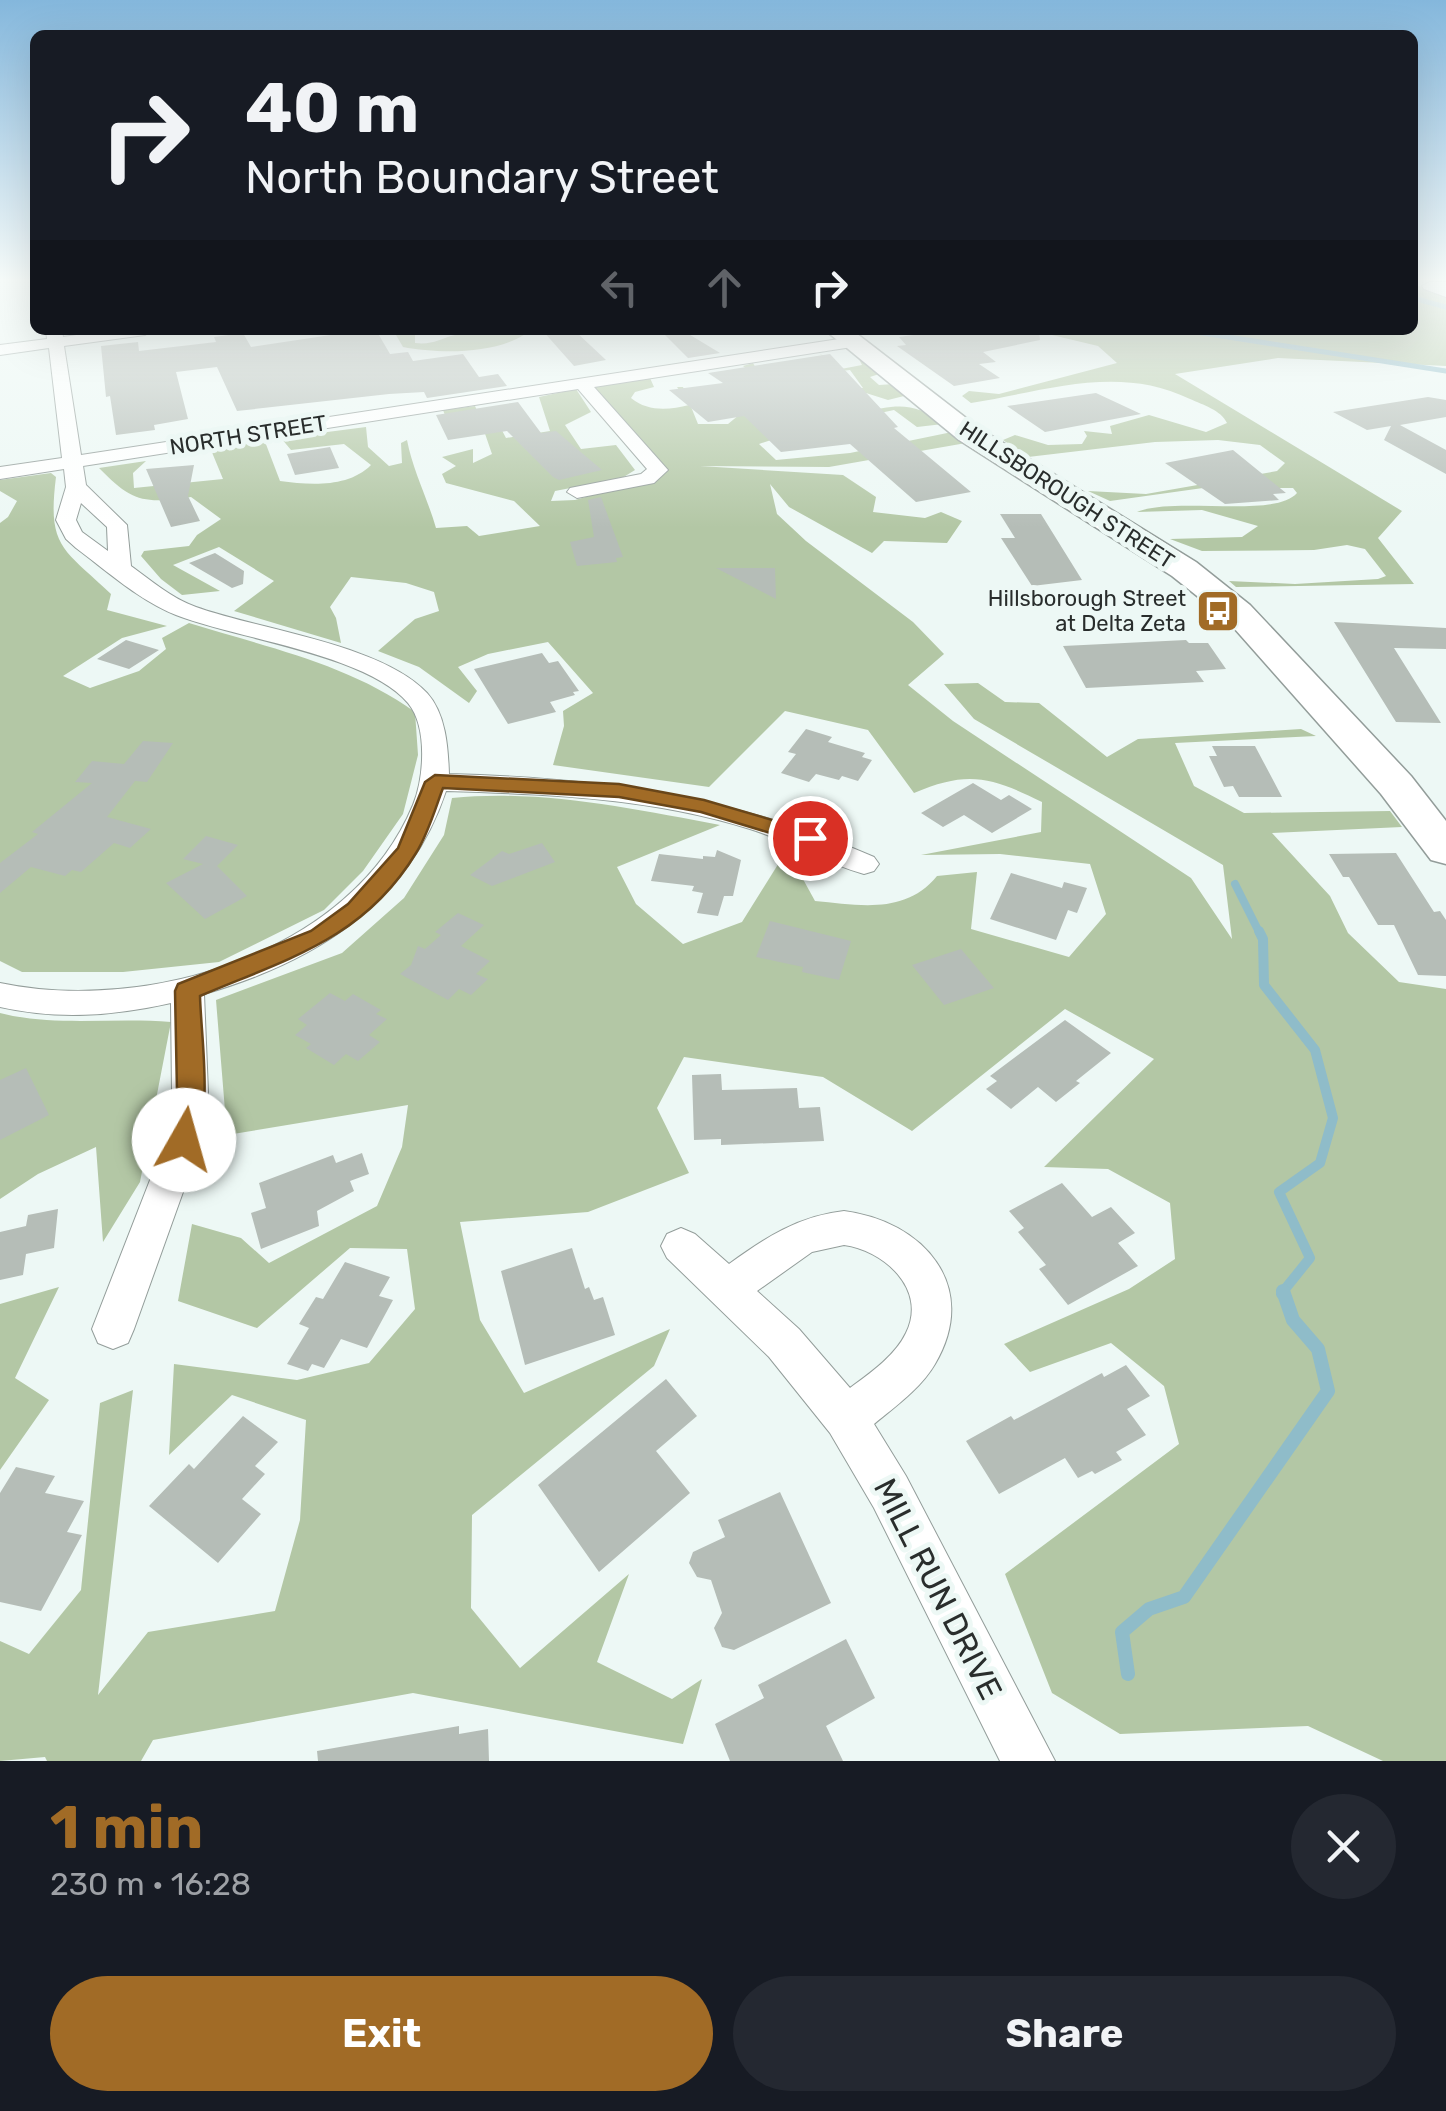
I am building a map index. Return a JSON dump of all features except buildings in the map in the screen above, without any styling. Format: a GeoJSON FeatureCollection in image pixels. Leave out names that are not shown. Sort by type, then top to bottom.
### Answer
{"type":"FeatureCollection","features":[{"type":"Feature","properties":{"kind":"street"},"geometry":{"type":"LineString","coordinates":[[0,994],[63,1002],[126,1000],[187,991],[319,936],[356,909],[384,881],[408,849],[435,782],[428,719],[418,698],[386,677],[340,657],[190,613],[156,599],[69,530],[66,520],[76,487],[59,364]]}},
{"type":"Feature","properties":{"kind":"street","name":"NORTH STREET"},"geometry":{"type":"LineString","coordinates":[[0,474],[691,364]]}},
{"type":"Feature","properties":{"kind":"street","name":"HILLSBOROUGH STREET"},"geometry":{"type":"LineString","coordinates":[[880,364],[968,434],[1184,569],[1238,612],[1396,785],[1446,850]]}},
{"type":"Feature","properties":{"kind":"street"},"geometry":{"type":"LineString","coordinates":[[577,492],[647,478],[658,470],[582,384]]}},
{"type":"Feature","properties":{"kind":"street"},"geometry":{"type":"LineString","coordinates":[[76,487],[117,525],[120,568]]}},
{"type":"Feature","properties":{"kind":"street"},"geometry":{"type":"LineString","coordinates":[[435,782],[562,786],[675,799],[810,838],[864,864]]}},
{"type":"Feature","properties":{"kind":"street"},"geometry":{"type":"LineString","coordinates":[[114,1329],[184,1140],[190,1092],[187,991]]}},
{"type":"Feature","properties":{"kind":"street"},"geometry":{"type":"LineString","coordinates":[[726,1290],[804,1236],[828,1228],[862,1227],[892,1240],[915,1266],[928,1292],[931,1320],[907,1365],[846,1418]]}},
{"type":"Feature","properties":{"kind":"street","name":"MILL RUN DRIVE"},"geometry":{"type":"LineString","coordinates":[[681,1246],[784,1343],[846,1418],[890,1492],[1028,1761]]}},
{"type":"Feature","properties":{"kind":"green space"},"geometry":{"type":"Polygon","coordinates":[[[754,364],[761,377],[842,389],[863,388],[850,370],[815,374],[800,364],[813,372],[834,367],[831,364],[841,369],[867,364],[879,374],[870,377],[879,385],[894,384],[908,395],[888,400],[866,393],[862,413],[914,408],[943,424],[917,427],[894,410],[805,429],[759,444],[776,460],[850,453],[952,432],[966,443],[829,467],[700,466],[843,475],[876,497],[873,512],[925,518],[941,512],[962,521],[947,543],[884,541],[872,553],[789,507],[770,484],[777,514],[806,541],[913,622],[944,654],[908,685],[953,721],[1191,878],[1232,939],[1223,865],[974,719],[944,684],[978,683],[1005,702],[1039,703],[1107,757],[1138,739],[1301,729],[1316,736],[1175,743],[1194,786],[1244,813],[1390,811],[1402,827],[1272,833],[1330,896],[1348,933],[1399,982],[1446,989],[1446,1761],[1383,1761],[1308,1726],[1120,1734],[1052,1693],[1005,1574],[1179,1444],[1164,1386],[1111,1343],[1030,1372],[1004,1344],[1129,1289],[1175,1259],[1170,1203],[1108,1169],[1044,1167],[1154,1059],[1065,1009],[912,1131],[823,1077],[684,1057],[657,1108],[689,1173],[588,1212],[460,1222],[480,1320],[524,1393],[670,1329],[654,1366],[472,1515],[471,1608],[520,1668],[629,1574],[597,1662],[672,1699],[702,1679],[683,1744],[413,1693],[153,1740],[141,1761],[47,1761],[45,1757],[0,1761],[0,1641],[29,1654],[81,1590],[100,1403],[133,1390],[98,1695],[148,1632],[275,1611],[300,1520],[306,1420],[232,1395],[169,1455],[174,1364],[297,1380],[369,1363],[415,1309],[407,1249],[350,1248],[257,1328],[178,1301],[192,1224],[241,1238],[269,1263],[377,1206],[402,1147],[408,1105],[227,1135],[216,1000],[342,953],[404,898],[444,835],[452,798],[553,798],[720,825],[617,867],[636,904],[683,944],[742,922],[787,850],[815,901],[881,905],[911,897],[937,876],[977,872],[971,929],[1069,957],[1106,914],[1090,864],[1000,854],[921,855],[1041,832],[1042,802],[979,779],[950,781],[914,793],[868,730],[785,711],[709,787],[553,765],[564,726],[563,711],[593,693],[548,642],[488,654],[458,667],[477,691],[469,703],[419,667],[378,651],[415,619],[439,611],[434,592],[406,583],[351,577],[330,607],[341,643],[234,611],[274,581],[219,547],[173,565],[220,591],[182,595],[141,556],[144,551],[189,546],[197,535],[221,519],[191,497],[150,500],[130,494],[99,468],[146,461],[133,473],[134,488],[223,479],[211,450],[264,439],[280,481],[328,483],[351,478],[371,465],[344,444],[291,450],[281,438],[366,427],[368,447],[389,466],[402,463],[401,443],[407,440],[436,528],[467,526],[479,536],[540,526],[514,501],[446,483],[442,474],[456,466],[442,457],[473,449],[473,463],[492,454],[482,425],[446,418],[443,410],[475,406],[480,417],[497,421],[506,438],[550,431],[539,397],[576,389],[591,412],[565,425],[581,449],[616,445],[635,470],[622,478],[555,491],[551,501],[575,500],[660,476],[593,387],[650,378],[654,387],[635,392],[631,398],[644,406],[666,409],[689,405],[677,387],[683,387],[698,424],[728,424],[739,415],[759,380],[743,366],[754,364]]]}},
{"type":"Feature","properties":{"kind":"green space"},"geometry":{"type":"Polygon","coordinates":[[[1113,364],[1238,364],[1175,374],[1402,511],[1378,538],[1414,584],[1236,587],[1229,581],[1295,584],[1386,576],[1365,549],[1347,545],[1314,550],[1202,551],[1170,539],[1242,537],[1258,526],[1202,510],[1137,512],[1174,506],[1268,505],[1297,493],[1293,488],[1203,488],[1110,501],[1088,491],[1146,494],[1277,471],[1285,463],[1260,445],[1218,440],[1155,442],[1028,457],[1003,440],[1015,435],[1048,445],[1082,444],[1087,436],[1084,431],[1112,434],[1110,426],[1149,415],[1206,432],[1227,423],[1216,411],[1163,389],[1136,383],[1082,383],[971,403],[962,396],[969,391],[999,394],[1113,364]]]}},
{"type":"Feature","properties":{"kind":"green space"},"geometry":{"type":"Polygon","coordinates":[[[51,473],[56,477],[57,533],[70,555],[111,594],[107,610],[167,626],[122,638],[63,676],[90,688],[139,671],[166,649],[162,638],[189,623],[335,669],[415,712],[418,755],[403,814],[363,871],[324,910],[219,962],[123,972],[22,972],[0,961],[0,523],[17,501],[0,491],[0,480],[51,473]]]}},
{"type":"Feature","properties":{"kind":"green space"},"geometry":{"type":"Polygon","coordinates":[[[0,1013],[42,1020],[171,1022],[140,1182],[103,1242],[96,1147],[38,1174],[0,1199],[0,1013]]]}},
{"type":"Feature","properties":{"kind":"green space"},"geometry":{"type":"Polygon","coordinates":[[[59,1287],[15,1378],[49,1400],[0,1470],[0,1304],[59,1287]]]}},
{"type":"Feature","properties":{"kind":"waterway"},"geometry":{"type":"LineString","coordinates":[[1402,364],[1446,371]]}},
{"type":"Feature","properties":{"kind":"waterway"},"geometry":{"type":"LineString","coordinates":[[1235,884],[1260,934]]}},
{"type":"Feature","properties":{"kind":"waterway"},"geometry":{"type":"LineString","coordinates":[[1259,931],[1263,939],[1264,985],[1315,1050],[1333,1118],[1320,1163],[1279,1192],[1310,1258],[1283,1291]]}},
{"type":"Feature","properties":{"kind":"waterway"},"geometry":{"type":"LineString","coordinates":[[1128,1674],[1122,1632],[1149,1609],[1184,1597],[1328,1391],[1318,1349],[1293,1320],[1283,1291]]}},
{"type":"Feature","properties":{"kind":"place","name":"Hillsborough Street at Delta Zeta"},"geometry":{"type":"Point","coordinates":[1218,611]}},
{"type":"Feature","properties":{"kind":"route"},"geometry":{"type":"LineString","coordinates":[[184,1140],[190,1092],[187,991],[319,936],[356,909],[408,849],[435,782],[562,786],[675,799],[810,838]]}}]}
